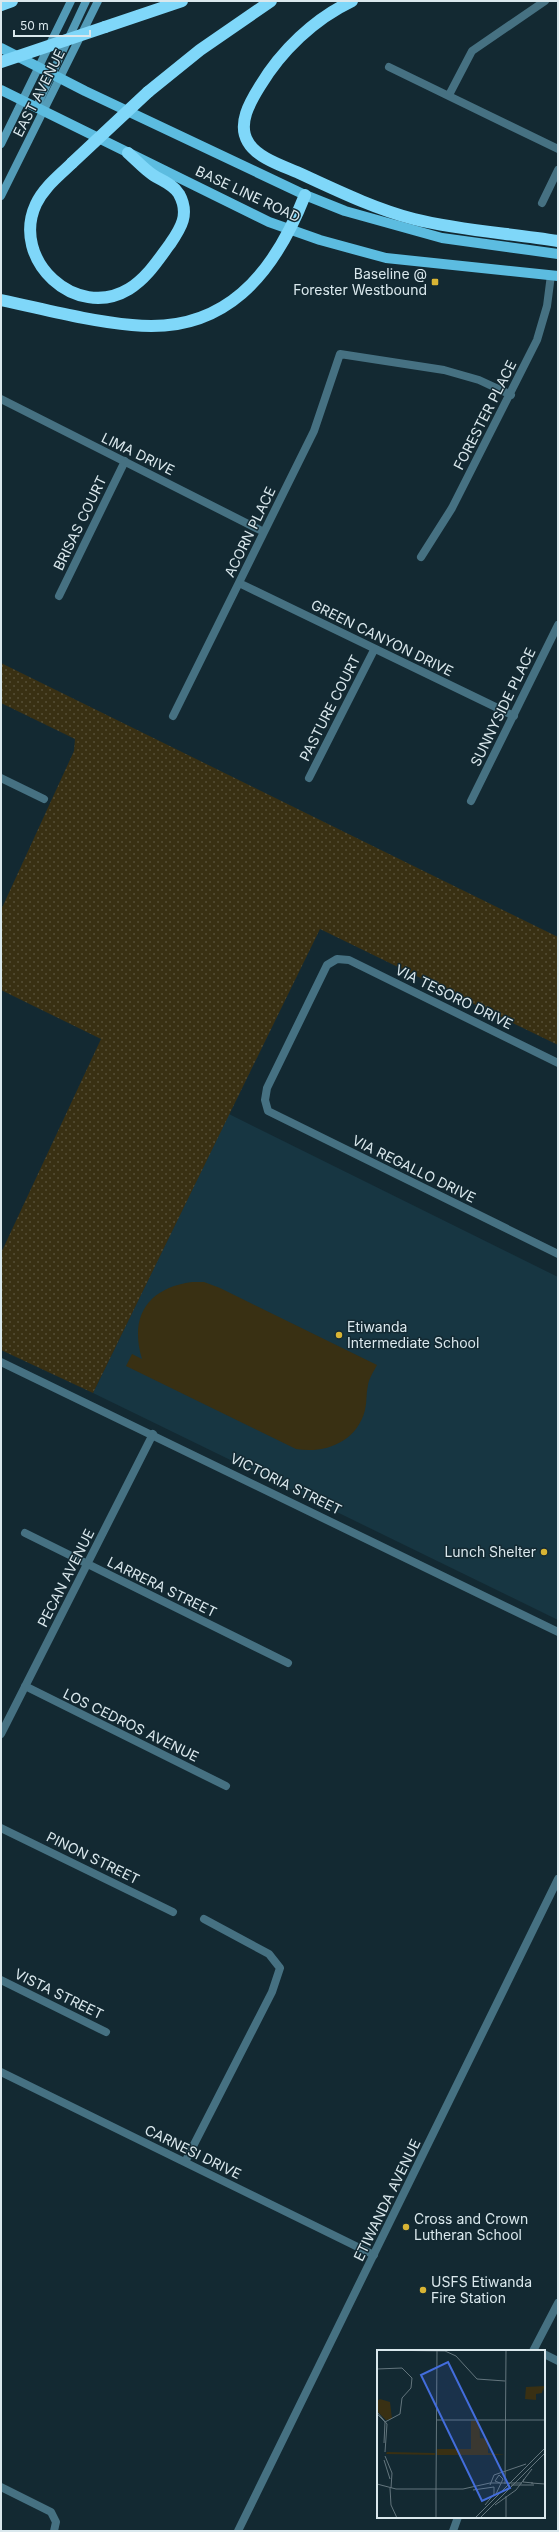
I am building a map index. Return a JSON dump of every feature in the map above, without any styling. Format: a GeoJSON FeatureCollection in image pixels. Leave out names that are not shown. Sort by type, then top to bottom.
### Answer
{"type":"FeatureCollection","features":[{"type":"Feature","properties":{"kind":"highway"},"geometry":{"type":"LineString","coordinates":[[1,5],[12,1]]}},
{"type":"Feature","properties":{"kind":"highway"},"geometry":{"type":"LineString","coordinates":[[1,62],[182,1]]}},
{"type":"Feature","properties":{"kind":"highway"},"geometry":{"type":"LineString","coordinates":[[128,153],[152,175],[177,191],[183,204],[184,220],[179,231],[144,277],[129,289],[113,295],[93,297],[74,293],[56,283],[44,272],[33,252],[30,230],[36,204],[45,190],[148,92],[200,50],[271,1]]}},
{"type":"Feature","properties":{"kind":"highway"},"geometry":{"type":"LineString","coordinates":[[352,1],[314,25],[298,39],[266,76],[255,94],[244,119],[244,133],[248,143],[257,152],[284,166],[392,212],[458,228],[558,241]]}},
{"type":"Feature","properties":{"kind":"highway"},"geometry":{"type":"LineString","coordinates":[[1,300],[132,326],[159,326],[186,322],[208,314],[240,296],[272,262],[291,230],[305,195]]}},
{"type":"Feature","properties":{"kind":"main road","name":"EAST AVENUE"},"geometry":{"type":"LineString","coordinates":[[1,144],[71,1]]}},
{"type":"Feature","properties":{"kind":"main road"},"geometry":{"type":"LineString","coordinates":[[40,110],[51,74],[86,1]]}},
{"type":"Feature","properties":{"kind":"main road","name":"EAST AVENUE"},"geometry":{"type":"LineString","coordinates":[[1,196],[40,110],[61,79],[98,1]]}},
{"type":"Feature","properties":{"kind":"main road","name":"BASE LINE ROAD"},"geometry":{"type":"LineString","coordinates":[[1,48],[61,79],[305,195],[377,221],[442,238],[558,254]]}},
{"type":"Feature","properties":{"kind":"main road","name":"BASE LINE ROAD"},"geometry":{"type":"LineString","coordinates":[[1,90],[269,222],[291,230],[342,247],[386,258],[554,276]]}},
{"type":"Feature","properties":{"kind":"street"},"geometry":{"type":"LineString","coordinates":[[449,96],[472,51],[545,1]]}},
{"type":"Feature","properties":{"kind":"street"},"geometry":{"type":"LineString","coordinates":[[389,67],[558,149]]}},
{"type":"Feature","properties":{"kind":"street"},"geometry":{"type":"LineString","coordinates":[[542,203],[558,170]]}},
{"type":"Feature","properties":{"kind":"street","name":"FORESTER PLACE"},"geometry":{"type":"LineString","coordinates":[[421,557],[452,508],[511,394],[544,319],[554,276]]}},
{"type":"Feature","properties":{"kind":"street","name":"ACORN PLACE"},"geometry":{"type":"LineString","coordinates":[[173,716],[314,431],[340,354],[444,370],[479,380],[511,394]]}},
{"type":"Feature","properties":{"kind":"street","name":"LIMA DRIVE"},"geometry":{"type":"LineString","coordinates":[[1,399],[264,532]]}},
{"type":"Feature","properties":{"kind":"street","name":"BRISAS COURT"},"geometry":{"type":"LineString","coordinates":[[59,596],[125,461]]}},
{"type":"Feature","properties":{"kind":"street","name":"GREEN CANYON DRIVE"},"geometry":{"type":"LineString","coordinates":[[239,583],[374,650],[514,716]]}},
{"type":"Feature","properties":{"kind":"street","name":"SUNNYSIDE PLACE"},"geometry":{"type":"LineString","coordinates":[[471,801],[558,625]]}},
{"type":"Feature","properties":{"kind":"street","name":"PASTURE COURT"},"geometry":{"type":"LineString","coordinates":[[309,778],[374,650]]}},
{"type":"Feature","properties":{"kind":"street"},"geometry":{"type":"LineString","coordinates":[[1,778],[44,799]]}},
{"type":"Feature","properties":{"kind":"street","name":"VIA TESORO DRIVE"},"geometry":{"type":"LineString","coordinates":[[264,1100],[267,1088],[327,965],[337,959],[349,960],[558,1063]]}},
{"type":"Feature","properties":{"kind":"street","name":"VIA REGALLO DRIVE"},"geometry":{"type":"LineString","coordinates":[[264,1100],[268,1111],[558,1254]]}},
{"type":"Feature","properties":{"kind":"street","name":"VICTORIA STREET"},"geometry":{"type":"LineString","coordinates":[[1,1362],[153,1434],[558,1632]]}},
{"type":"Feature","properties":{"kind":"street","name":"PECAN AVENUE"},"geometry":{"type":"LineString","coordinates":[[1,1734],[153,1434]]}},
{"type":"Feature","properties":{"kind":"street","name":"LARRERA STREET"},"geometry":{"type":"LineString","coordinates":[[25,1533],[288,1663]]}},
{"type":"Feature","properties":{"kind":"street","name":"LOS CEDROS AVENUE"},"geometry":{"type":"LineString","coordinates":[[25,1686],[226,1786]]}},
{"type":"Feature","properties":{"kind":"street","name":"PINON STREET"},"geometry":{"type":"LineString","coordinates":[[1,1828],[173,1912]]}},
{"type":"Feature","properties":{"kind":"street","name":"ETIWANDA AVENUE"},"geometry":{"type":"LineString","coordinates":[[238,2531],[558,1879]]}},
{"type":"Feature","properties":{"kind":"street"},"geometry":{"type":"LineString","coordinates":[[185,2162],[272,1992],[280,1968],[269,1954],[204,1919]]}},
{"type":"Feature","properties":{"kind":"street","name":"VISTA STREET"},"geometry":{"type":"LineString","coordinates":[[1,1980],[106,2032]]}},
{"type":"Feature","properties":{"kind":"street","name":"CARNESI DRIVE"},"geometry":{"type":"LineString","coordinates":[[1,2072],[374,2255]]}},
{"type":"Feature","properties":{"kind":"street"},"geometry":{"type":"LineString","coordinates":[[535,2350],[558,2303]]}},
{"type":"Feature","properties":{"kind":"street"},"geometry":{"type":"LineString","coordinates":[[545,2354],[558,2361]]}},
{"type":"Feature","properties":{"kind":"street"},"geometry":{"type":"LineString","coordinates":[[1,2486],[51,2512],[56,2522],[54,2531]]}},
{"type":"Feature","properties":{"kind":"street"},"geometry":{"type":"LineString","coordinates":[[453,2531],[458,2518]]}},
{"type":"Feature","properties":{"kind":"shaded area"},"geometry":{"type":"Polygon","coordinates":[[[1,663],[558,937],[558,1045],[320,929],[93,1393],[1,1350],[1,1253],[101,1039],[1,990],[1,910],[74,751],[75,739],[1,703],[1,663]]]}},
{"type":"Feature","properties":{"kind":"shaded area","name":"Etiwanda Intermediate School"},"geometry":{"type":"Polygon","coordinates":[[[229,1114],[558,1277],[558,1620],[93,1393],[229,1114]]]}},
{"type":"Feature","properties":{"kind":"shaded area"},"geometry":{"type":"Polygon","coordinates":[[[192,1282],[204,1282],[220,1288],[377,1365],[370,1377],[365,1410],[361,1421],[355,1430],[347,1438],[328,1447],[318,1450],[296,1449],[126,1366],[132,1354],[142,1359],[138,1330],[141,1317],[153,1298],[177,1285],[192,1282]]]}},
{"type":"Feature","properties":{"kind":"place","name":"Baseline @ Forester Westbound"},"geometry":{"type":"Point","coordinates":[435,282]}},
{"type":"Feature","properties":{"kind":"place","name":"Etiwanda Intermediate School"},"geometry":{"type":"Point","coordinates":[339,1335]}},
{"type":"Feature","properties":{"kind":"place","name":"Lunch Shelter"},"geometry":{"type":"Point","coordinates":[544,1552]}},
{"type":"Feature","properties":{"kind":"place","name":"Cross and Crown Lutheran School"},"geometry":{"type":"Point","coordinates":[406,2227]}},
{"type":"Feature","properties":{"kind":"place","name":"USFS Etiwanda Fire Station"},"geometry":{"type":"Point","coordinates":[423,2290]}}]}
